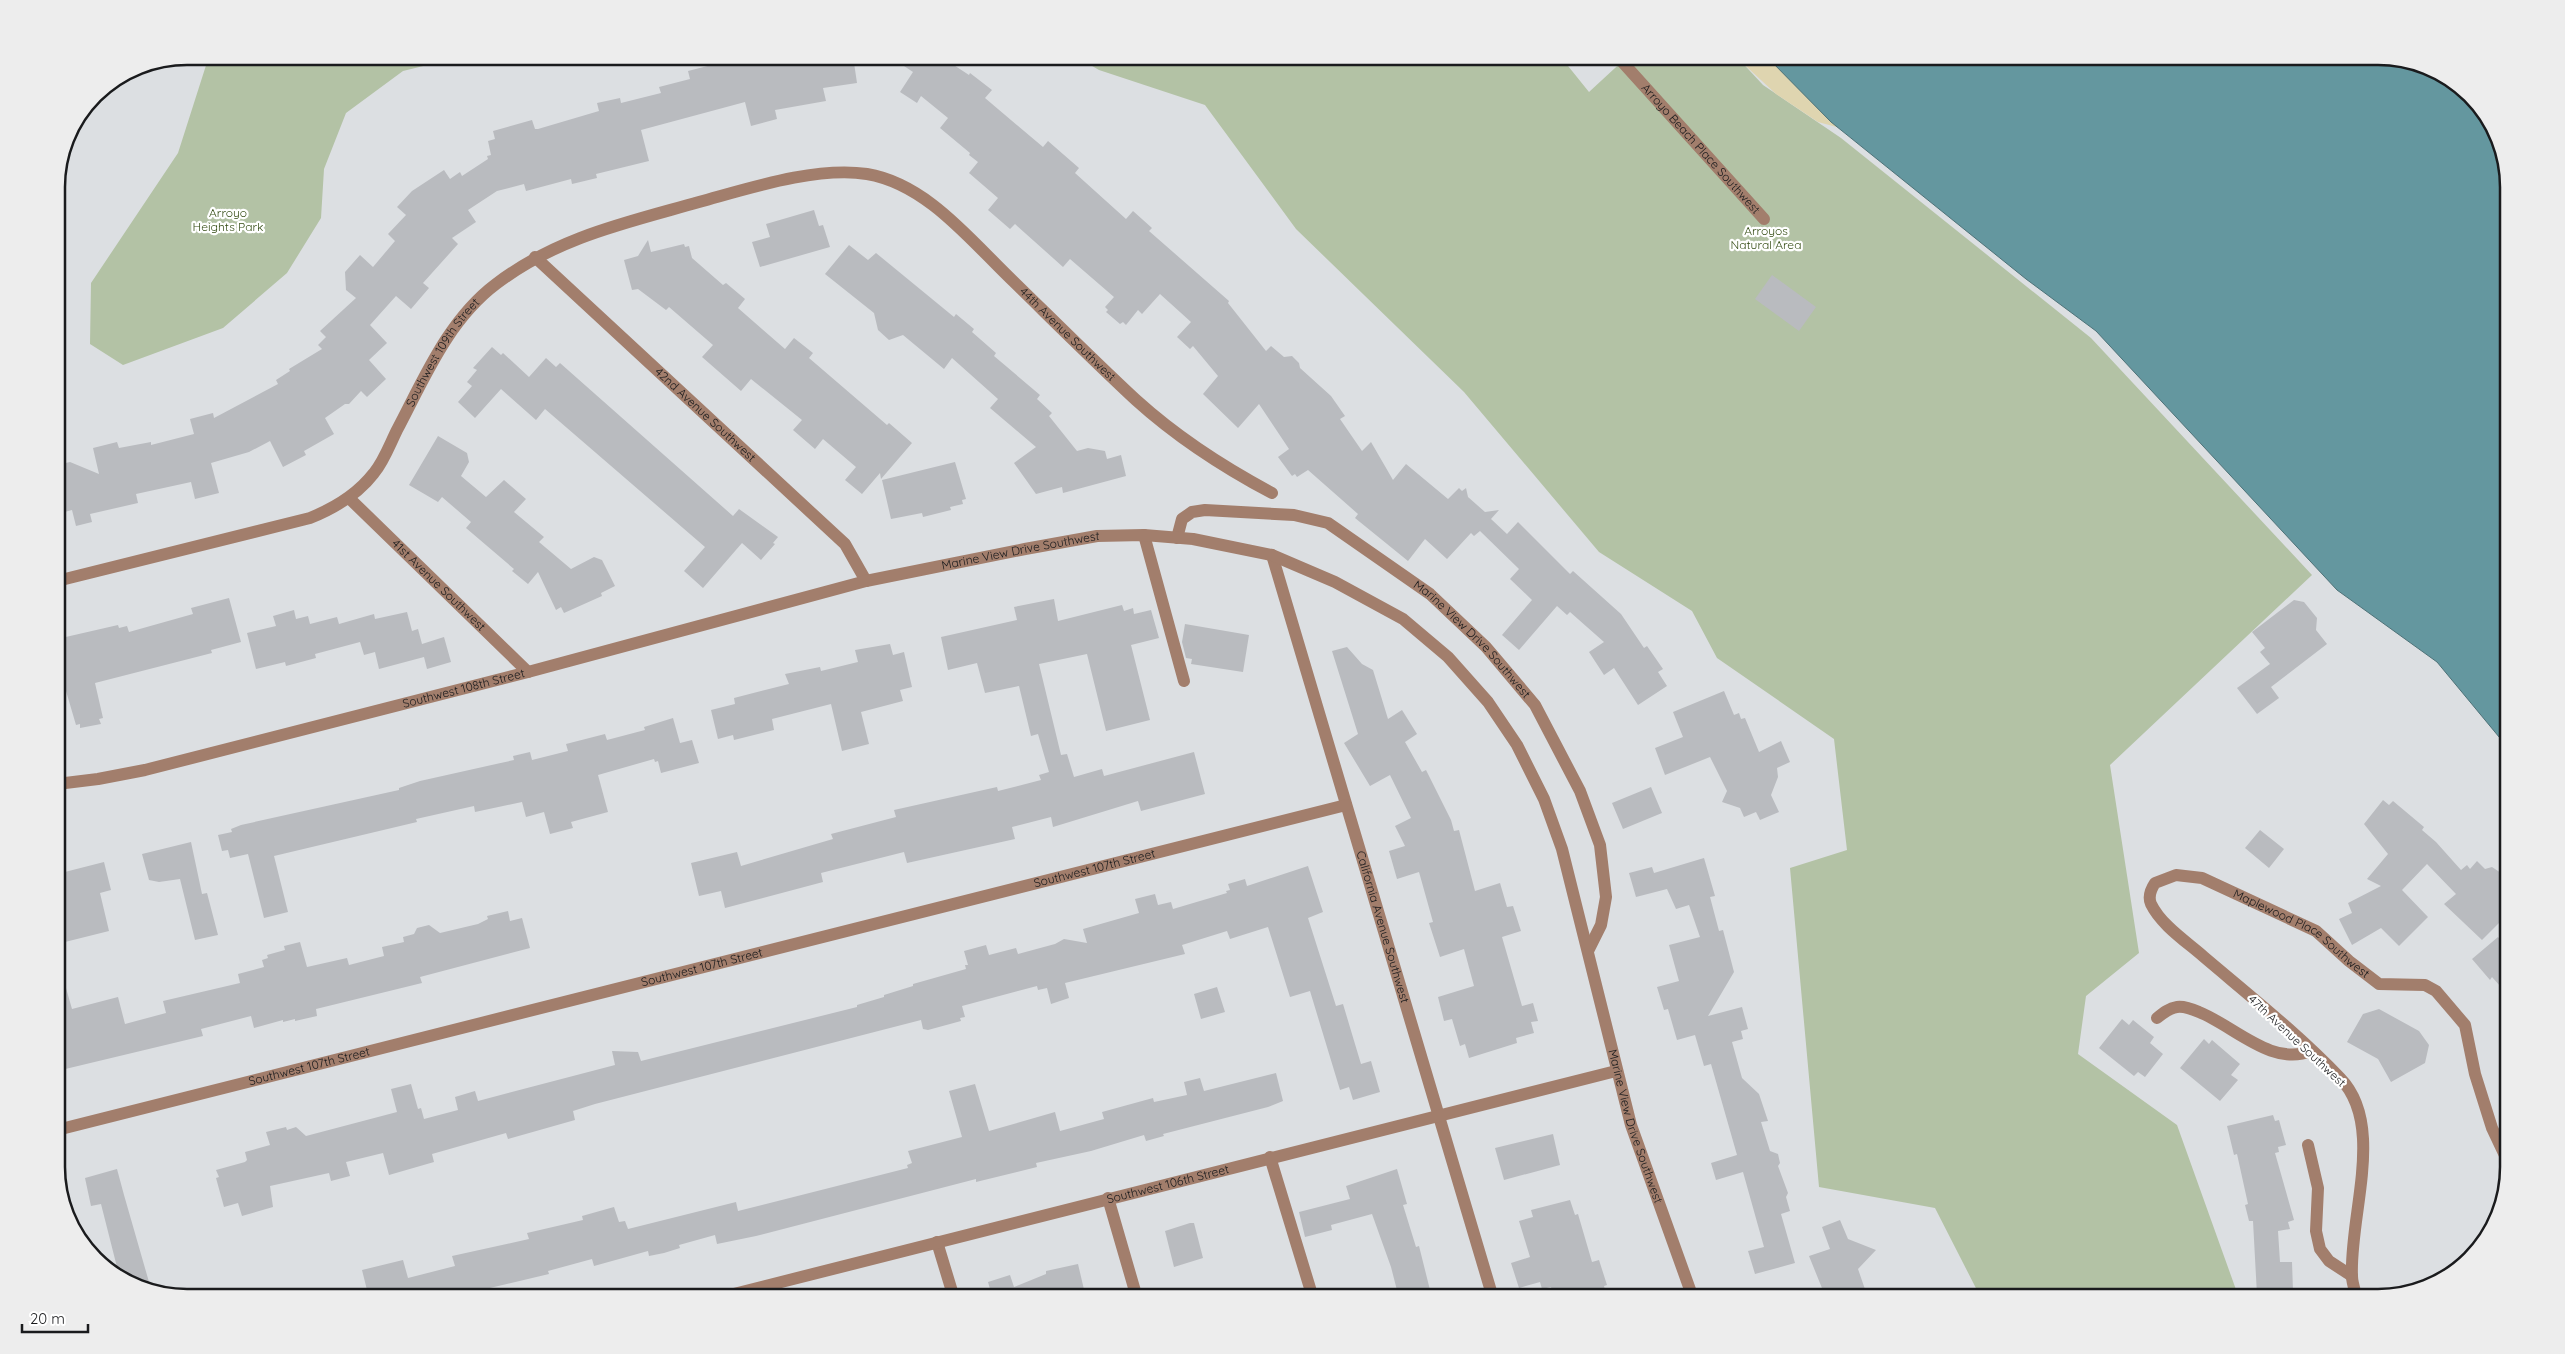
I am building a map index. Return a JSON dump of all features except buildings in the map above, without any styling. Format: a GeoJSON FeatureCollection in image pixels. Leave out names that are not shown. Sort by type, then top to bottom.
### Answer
{"type":"FeatureCollection","features":[{"type":"Feature","properties":{"kind":"street","name":"Arroyo Beach Place Southwest"},"geometry":{"type":"LineString","coordinates":[[1625,65],[1764,218]]}},
{"type":"Feature","properties":{"kind":"street","name":"Southwest 109th Street"},"geometry":{"type":"LineString","coordinates":[[65,579],[310,518],[333,508],[349,498],[375,472],[424,376],[454,328],[494,286],[535,257],[591,232],[763,185],[835,174],[866,174]]}},
{"type":"Feature","properties":{"kind":"street","name":"44th Avenue Southwest"},"geometry":{"type":"LineString","coordinates":[[866,174],[895,182],[939,210],[1138,401],[1193,448],[1228,470],[1272,493]]}},
{"type":"Feature","properties":{"kind":"street","name":"42nd Avenue Southwest"},"geometry":{"type":"LineString","coordinates":[[535,257],[845,544],[866,582]]}},
{"type":"Feature","properties":{"kind":"street","name":"41st Avenue Southwest"},"geometry":{"type":"LineString","coordinates":[[349,498],[528,672]]}},
{"type":"Feature","properties":{"kind":"street","name":"Marine View Drive Southwest"},"geometry":{"type":"LineString","coordinates":[[1176,538],[1182,519],[1192,512],[1205,510],[1294,515],[1328,523],[1430,594],[1486,647],[1535,704],[1580,791],[1600,845],[1606,896],[1601,925],[1588,951]]}},
{"type":"Feature","properties":{"kind":"street","name":"Marine View Drive Southwest"},"geometry":{"type":"LineString","coordinates":[[866,582],[1079,539],[1144,535],[1176,538],[1272,555],[1335,582],[1404,619],[1448,657],[1488,702],[1517,745],[1544,799],[1562,849],[1631,1125],[1690,1289]]}},
{"type":"Feature","properties":{"kind":"street"},"geometry":{"type":"LineString","coordinates":[[1144,535],[1184,681]]}},
{"type":"Feature","properties":{"kind":"street","name":"California Avenue Southwest"},"geometry":{"type":"LineString","coordinates":[[1272,555],[1490,1289]]}},
{"type":"Feature","properties":{"kind":"street","name":"Southwest 108th Street"},"geometry":{"type":"LineString","coordinates":[[65,783],[145,770],[528,672],[866,582]]}},
{"type":"Feature","properties":{"kind":"street","name":"Southwest 107th Street"},"geometry":{"type":"LineString","coordinates":[[65,1128],[1346,805]]}},
{"type":"Feature","properties":{"kind":"street","name":"Maplewood Place Southwest"},"geometry":{"type":"LineString","coordinates":[[2155,882],[2176,875],[2202,878],[2316,931],[2348,961],[2379,984],[2425,985],[2436,991],[2465,1025],[2475,1074],[2492,1128],[2500,1145]]}},
{"type":"Feature","properties":{"kind":"street","name":"47th Avenue Southwest"},"geometry":{"type":"LineString","coordinates":[[2155,882],[2151,890],[2150,901],[2160,916],[2311,1051],[2340,1078],[2353,1094],[2361,1119],[2362,1157],[2352,1276],[2355,1289]]}},
{"type":"Feature","properties":{"kind":"street"},"geometry":{"type":"LineString","coordinates":[[2157,1018],[2169,1009],[2178,1007],[2191,1009],[2211,1016],[2269,1050],[2289,1056],[2311,1051]]}},
{"type":"Feature","properties":{"kind":"street","name":"Southwest 106th Street"},"geometry":{"type":"LineString","coordinates":[[751,1289],[1616,1070]]}},
{"type":"Feature","properties":{"kind":"street"},"geometry":{"type":"LineString","coordinates":[[2308,1145],[2318,1188],[2316,1231],[2320,1249],[2329,1261],[2352,1276]]}},
{"type":"Feature","properties":{"kind":"street"},"geometry":{"type":"LineString","coordinates":[[1270,1157],[1310,1289]]}},
{"type":"Feature","properties":{"kind":"street"},"geometry":{"type":"LineString","coordinates":[[1108,1198],[1134,1289]]}},
{"type":"Feature","properties":{"kind":"street"},"geometry":{"type":"LineString","coordinates":[[937,1242],[951,1289]]}},
{"type":"Feature","properties":{"kind":"street"},"geometry":{"type":"LineString","coordinates":[[766,1285],[767,1289]]}},
{"type":"Feature","properties":{"kind":"green space","name":"Arroyo Heights Park"},"geometry":{"type":"Polygon","coordinates":[[[206,65],[427,65],[403,71],[346,113],[324,169],[321,218],[287,273],[223,328],[123,365],[90,344],[91,283],[178,153],[206,65]]]}},
{"type":"Feature","properties":{"kind":"green space","name":"Arroyos Natural Area"},"geometry":{"type":"Polygon","coordinates":[[[1090,65],[1567,65],[1589,92],[1618,65],[1744,65],[1763,85],[1841,138],[2091,338],[2312,575],[2110,765],[2139,953],[2086,996],[2078,1054],[2177,1125],[2236,1289],[1976,1289],[1935,1208],[1819,1187],[1790,868],[1847,850],[1834,739],[1717,658],[1692,611],[1599,552],[1464,392],[1296,229],[1205,105],[1099,70],[1090,65]]]}},
{"type":"Feature","properties":{"kind":"sand"},"geometry":{"type":"Polygon","coordinates":[[[1745,65],[1834,65],[1855,132],[1818,122],[1776,94],[1745,65]]]}},
{"type":"Feature","properties":{"kind":"water"},"geometry":{"type":"Polygon","coordinates":[[[1775,65],[2378,65],[2417,71],[2446,86],[2458,95],[2470,107],[2487,133],[2494,148],[2500,179],[2500,738],[2437,662],[2337,590],[2096,331],[2026,279],[1831,122],[1775,65]]]}}]}
